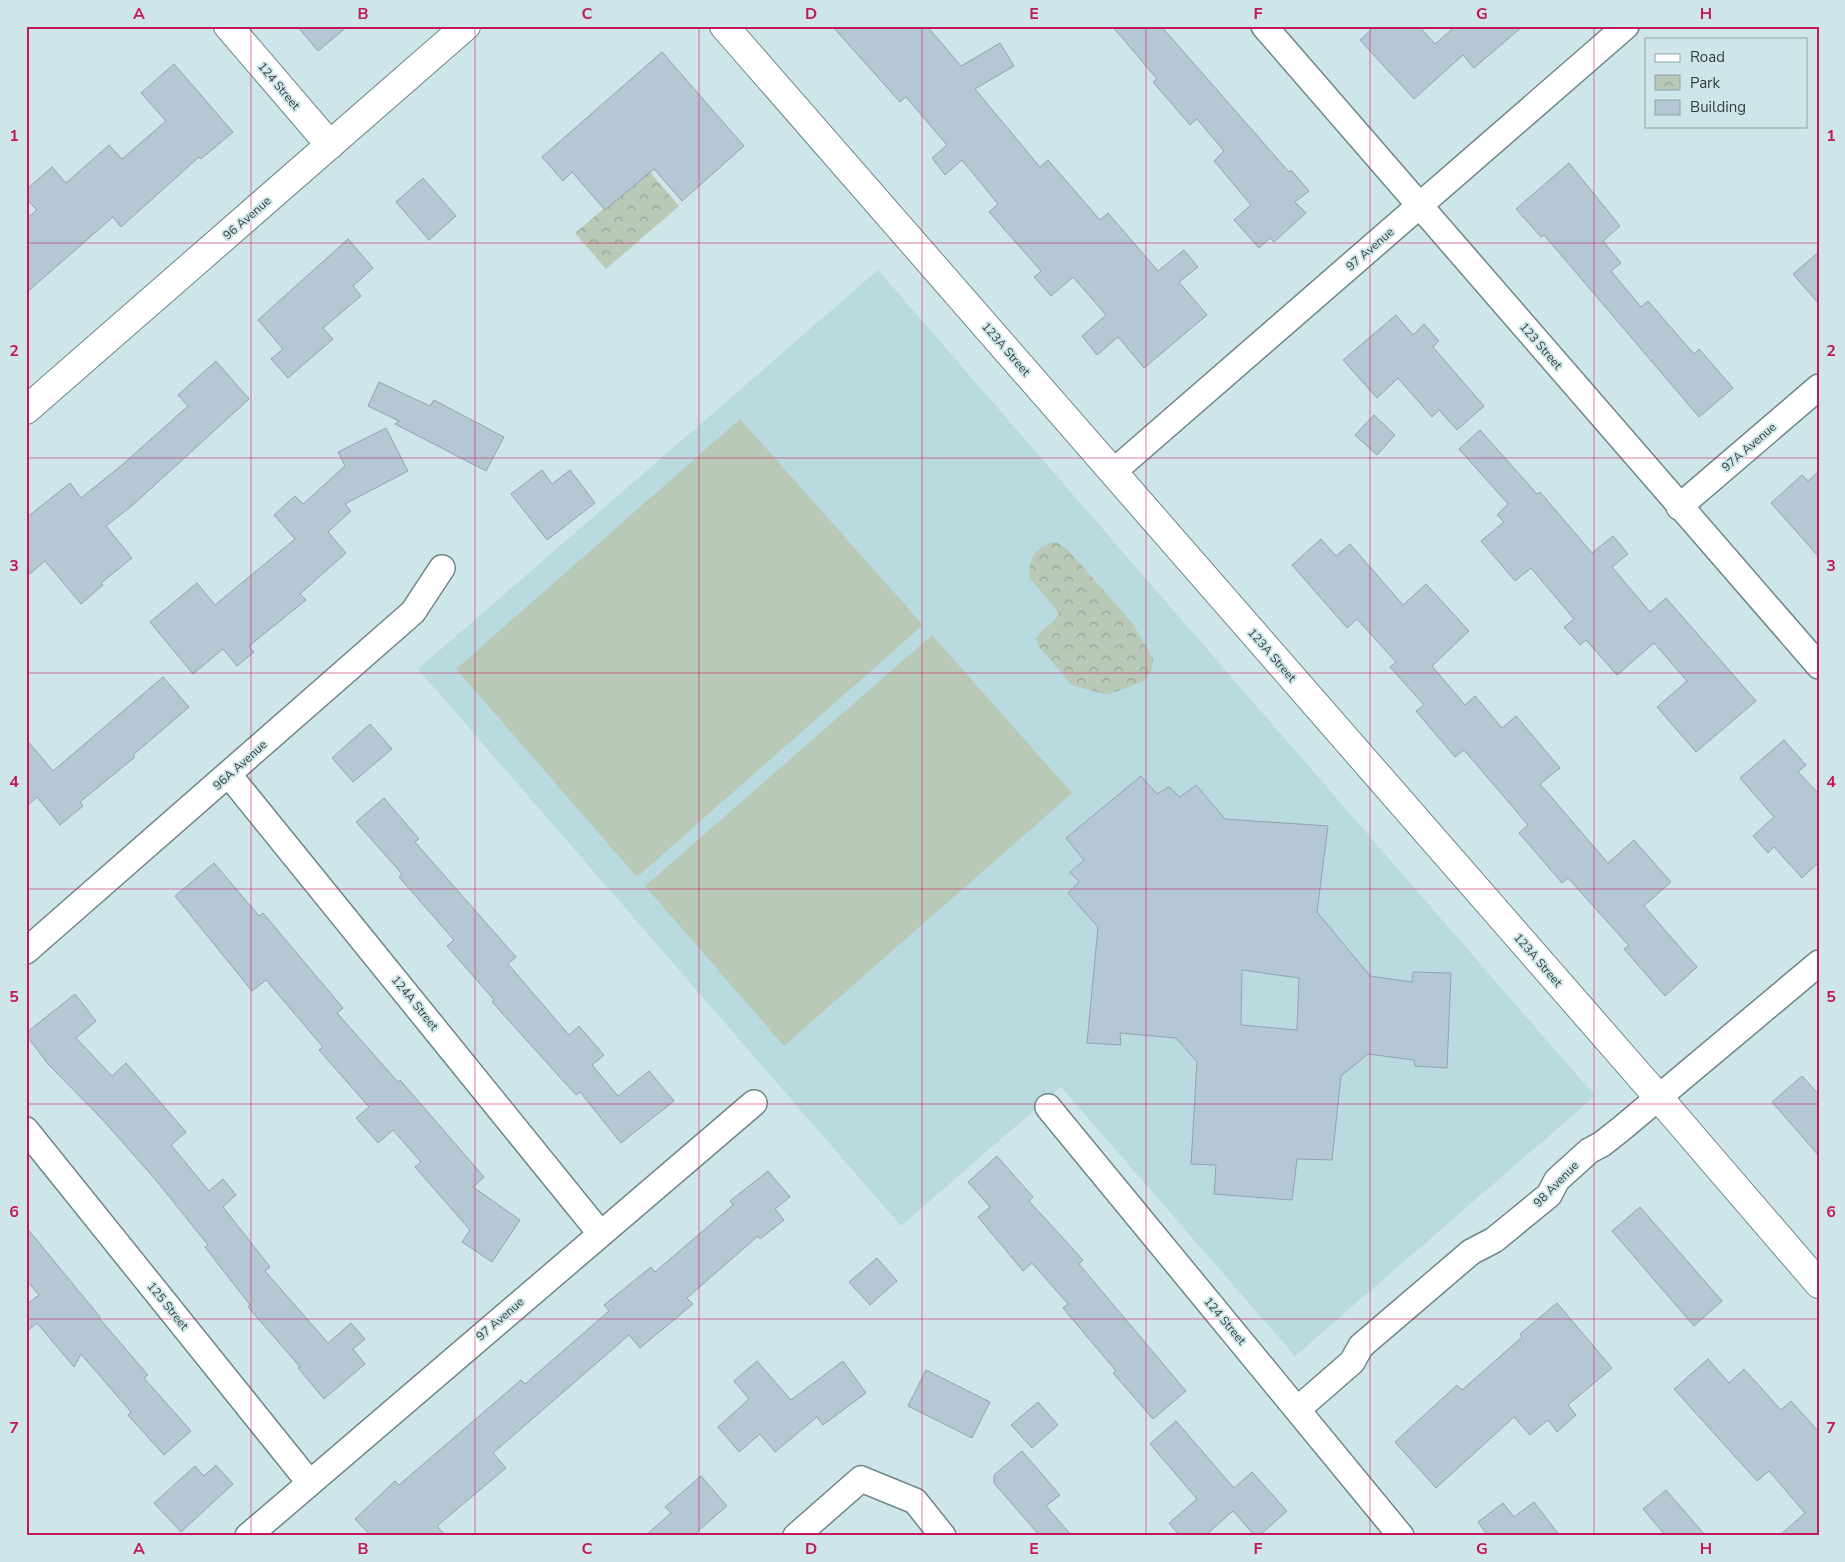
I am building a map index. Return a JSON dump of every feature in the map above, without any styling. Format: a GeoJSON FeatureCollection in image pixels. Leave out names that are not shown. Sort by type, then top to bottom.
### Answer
{"type":"FeatureCollection","features":[{"type":"Feature","properties":{"kind":"street","name":"124 Street"},"geometry":{"type":"LineString","coordinates":[[228,26],[330,145]]}},
{"type":"Feature","properties":{"kind":"street","name":"96 Avenue"},"geometry":{"type":"LineString","coordinates":[[26,410],[466,26]]}},
{"type":"Feature","properties":{"kind":"street","name":"123A Street"},"geometry":{"type":"LineString","coordinates":[[724,26],[1819,1284]]}},
{"type":"Feature","properties":{"kind":"street","name":"123 Street"},"geometry":{"type":"LineString","coordinates":[[1264,26],[1819,666]]}},
{"type":"Feature","properties":{"kind":"street","name":"97 Avenue"},"geometry":{"type":"LineString","coordinates":[[1113,472],[1626,26]]}},
{"type":"Feature","properties":{"kind":"street","name":"97A Avenue"},"geometry":{"type":"LineString","coordinates":[[1680,507],[1819,387]]}},
{"type":"Feature","properties":{"kind":"street","name":"96A Avenue"},"geometry":{"type":"LineString","coordinates":[[26,951],[413,612],[442,568]]}},
{"type":"Feature","properties":{"kind":"street","name":"124A Street"},"geometry":{"type":"LineString","coordinates":[[229,775],[600,1233]]}},
{"type":"Feature","properties":{"kind":"street","name":"98 Avenue"},"geometry":{"type":"LineString","coordinates":[[1298,1409],[1352,1362],[1361,1346],[1471,1252],[1494,1240],[1548,1195],[1557,1180],[1589,1151],[1602,1144],[1659,1098],[1819,963]]}},
{"type":"Feature","properties":{"kind":"street","name":"97 Avenue"},"geometry":{"type":"LineString","coordinates":[[248,1536],[754,1103]]}},
{"type":"Feature","properties":{"kind":"street","name":"124 Street"},"geometry":{"type":"LineString","coordinates":[[1048,1107],[1298,1409],[1400,1536]]}},
{"type":"Feature","properties":{"kind":"street","name":"125 Street"},"geometry":{"type":"LineString","coordinates":[[26,1130],[309,1482]]}},
{"type":"Feature","properties":{"kind":"street"},"geometry":{"type":"LineString","coordinates":[[796,1536],[861,1479],[915,1501],[943,1536]]}},
{"type":"Feature","properties":{"kind":"shaded area"},"geometry":{"type":"Polygon","coordinates":[[[878,270],[1595,1096],[1295,1356],[1061,1087],[901,1226],[418,669],[878,270]]]}},
{"type":"Feature","properties":{"kind":"green space"},"geometry":{"type":"Polygon","coordinates":[[[649,171],[679,206],[606,269],[575,233],[649,171]]]}},
{"type":"Feature","properties":{"kind":"green space"},"geometry":{"type":"Polygon","coordinates":[[[740,419],[923,625],[637,877],[456,669],[740,419]]]}},
{"type":"Feature","properties":{"kind":"green space"},"geometry":{"type":"Polygon","coordinates":[[[1056,542],[1068,550],[1133,624],[1153,659],[1151,672],[1142,682],[1107,695],[1072,685],[1040,648],[1036,639],[1038,635],[1059,613],[1029,577],[1029,570],[1032,558],[1039,549],[1056,542]]]}},
{"type":"Feature","properties":{"kind":"green space"},"geometry":{"type":"Polygon","coordinates":[[[932,635],[1072,793],[784,1046],[645,886],[932,635]]]}},
{"type":"Feature","properties":{"kind":"building"},"geometry":{"type":"Polygon","coordinates":[[[297,26],[348,26],[318,51],[297,26]]]}},
{"type":"Feature","properties":{"kind":"building"},"geometry":{"type":"Polygon","coordinates":[[[832,26],[927,26],[961,66],[1000,43],[1014,66],[975,89],[1040,167],[1048,160],[1100,220],[1108,213],[1158,271],[1184,250],[1198,267],[1179,282],[1207,315],[1144,368],[1118,337],[1097,355],[1082,336],[1106,315],[1073,277],[1051,296],[1034,277],[1041,271],[989,212],[998,204],[962,160],[945,175],[932,158],[947,145],[906,97],[900,102],[832,26]]]}},
{"type":"Feature","properties":{"kind":"building"},"geometry":{"type":"Polygon","coordinates":[[[1112,26],[1161,26],[1289,172],[1291,170],[1309,191],[1295,202],[1306,213],[1274,242],[1270,238],[1259,248],[1234,220],[1251,205],[1214,161],[1224,151],[1197,119],[1190,125],[1153,82],[1157,79],[1112,26]]]}},
{"type":"Feature","properties":{"kind":"building"},"geometry":{"type":"Polygon","coordinates":[[[1375,26],[1419,26],[1435,44],[1456,26],[1523,26],[1474,68],[1463,55],[1414,99],[1360,40],[1375,26]]]}},
{"type":"Feature","properties":{"kind":"building"},"geometry":{"type":"Polygon","coordinates":[[[662,52],[744,146],[682,201],[654,169],[605,210],[572,172],[563,181],[542,157],[662,52]]]}},
{"type":"Feature","properties":{"kind":"building"},"geometry":{"type":"Polygon","coordinates":[[[174,64],[233,132],[201,159],[199,157],[121,227],[113,217],[26,293],[26,219],[37,210],[26,199],[26,190],[52,167],[66,183],[109,145],[122,159],[166,121],[141,93],[174,64]]]}},
{"type":"Feature","properties":{"kind":"building"},"geometry":{"type":"Polygon","coordinates":[[[1569,163],[1620,226],[1603,241],[1621,263],[1611,271],[1641,307],[1648,301],[1694,354],[1699,349],[1733,388],[1699,417],[1544,235],[1541,237],[1516,209],[1569,163]]]}},
{"type":"Feature","properties":{"kind":"building"},"geometry":{"type":"Polygon","coordinates":[[[423,178],[456,216],[429,240],[396,202],[423,178]]]}},
{"type":"Feature","properties":{"kind":"building"},"geometry":{"type":"Polygon","coordinates":[[[348,239],[373,268],[353,286],[361,296],[323,328],[333,339],[288,378],[271,359],[283,349],[258,320],[348,239]]]}},
{"type":"Feature","properties":{"kind":"building"},"geometry":{"type":"Polygon","coordinates":[[[1819,252],[1819,304],[1793,274],[1819,252]]]}},
{"type":"Feature","properties":{"kind":"building"},"geometry":{"type":"Polygon","coordinates":[[[1396,315],[1413,335],[1424,324],[1439,341],[1433,347],[1484,406],[1457,430],[1439,410],[1432,417],[1398,378],[1377,398],[1343,360],[1396,315]]]}},
{"type":"Feature","properties":{"kind":"building"},"geometry":{"type":"Polygon","coordinates":[[[216,361],[249,399],[134,504],[106,526],[132,558],[101,583],[103,585],[81,604],[45,561],[26,577],[26,518],[70,483],[81,498],[122,465],[188,406],[178,395],[216,361]]]}},
{"type":"Feature","properties":{"kind":"building"},"geometry":{"type":"Polygon","coordinates":[[[379,382],[430,406],[434,400],[504,437],[486,471],[395,424],[399,421],[368,406],[379,382]]]}},
{"type":"Feature","properties":{"kind":"building"},"geometry":{"type":"Polygon","coordinates":[[[1374,415],[1395,435],[1377,455],[1355,435],[1374,415]]]}},
{"type":"Feature","properties":{"kind":"building"},"geometry":{"type":"Polygon","coordinates":[[[386,428],[408,471],[345,504],[351,511],[328,532],[346,553],[300,594],[306,600],[249,646],[254,652],[237,666],[223,649],[193,674],[150,622],[197,583],[215,605],[295,539],[274,515],[295,496],[303,504],[345,466],[338,452],[386,428]]]}},
{"type":"Feature","properties":{"kind":"building"},"geometry":{"type":"Polygon","coordinates":[[[1480,430],[1537,494],[1540,492],[1592,553],[1613,536],[1628,554],[1612,567],[1650,612],[1666,598],[1756,701],[1696,752],[1657,707],[1687,681],[1654,643],[1617,675],[1586,640],[1580,645],[1564,627],[1574,619],[1531,568],[1515,581],[1481,541],[1504,522],[1497,515],[1508,504],[1459,449],[1480,430]]]}},
{"type":"Feature","properties":{"kind":"building"},"geometry":{"type":"Polygon","coordinates":[[[542,470],[552,484],[570,470],[595,503],[547,540],[511,494],[542,470]]]}},
{"type":"Feature","properties":{"kind":"building"},"geometry":{"type":"Polygon","coordinates":[[[1819,471],[1819,557],[1771,503],[1802,475],[1808,481],[1819,471]]]}},
{"type":"Feature","properties":{"kind":"building"},"geometry":{"type":"Polygon","coordinates":[[[1321,539],[1336,556],[1350,544],[1403,605],[1426,584],[1469,631],[1432,666],[1465,705],[1475,696],[1502,728],[1516,716],[1560,768],[1540,784],[1608,863],[1634,840],[1671,882],[1644,906],[1697,967],[1665,996],[1624,949],[1629,946],[1568,878],[1562,883],[1519,833],[1528,825],[1464,750],[1455,757],[1416,711],[1424,705],[1390,667],[1396,662],[1357,619],[1347,628],[1292,565],[1321,539]]]}},
{"type":"Feature","properties":{"kind":"building"},"geometry":{"type":"Polygon","coordinates":[[[163,677],[189,707],[133,755],[135,757],[80,802],[83,806],[60,825],[37,797],[26,807],[26,739],[53,771],[163,677]]]}},
{"type":"Feature","properties":{"kind":"building"},"geometry":{"type":"Polygon","coordinates":[[[370,724],[392,749],[353,782],[332,758],[370,724]]]}},
{"type":"Feature","properties":{"kind":"building"},"geometry":{"type":"Polygon","coordinates":[[[1784,740],[1806,765],[1798,772],[1819,794],[1819,862],[1802,878],[1774,847],[1768,853],[1753,836],[1774,817],[1740,778],[1784,740]]]}},
{"type":"Feature","properties":{"kind":"building"},"geometry":{"type":"Polygon","coordinates":[[[1141,776],[1157,794],[1169,787],[1180,797],[1196,785],[1225,819],[1328,826],[1317,912],[1370,976],[1412,982],[1413,972],[1451,973],[1447,1068],[1415,1066],[1414,1060],[1368,1054],[1341,1076],[1332,1160],[1297,1159],[1292,1200],[1214,1194],[1216,1165],[1191,1164],[1197,1062],[1176,1038],[1120,1033],[1121,1045],[1087,1043],[1098,927],[1068,893],[1079,882],[1070,872],[1084,860],[1066,838],[1141,776]],[[1242,970],[1241,1025],[1297,1030],[1299,978],[1242,970]]]}},
{"type":"Feature","properties":{"kind":"building"},"geometry":{"type":"Polygon","coordinates":[[[384,798],[419,839],[415,842],[516,957],[508,964],[569,1035],[579,1026],[604,1055],[592,1065],[618,1096],[649,1071],[674,1101],[621,1143],[580,1092],[576,1095],[492,1002],[494,1000],[447,946],[454,940],[399,877],[402,874],[356,822],[384,798]]]}},
{"type":"Feature","properties":{"kind":"building"},"geometry":{"type":"Polygon","coordinates":[[[214,863],[259,916],[263,913],[343,1008],[337,1013],[398,1082],[400,1080],[484,1177],[473,1187],[520,1220],[492,1262],[462,1242],[470,1230],[415,1167],[421,1162],[393,1130],[378,1143],[356,1118],[369,1107],[319,1050],[323,1047],[266,980],[252,991],[175,896],[214,863]]]}},
{"type":"Feature","properties":{"kind":"building"},"geometry":{"type":"Polygon","coordinates":[[[75,994],[96,1021],[76,1038],[112,1076],[126,1063],[186,1132],[171,1145],[209,1191],[223,1179],[236,1195],[223,1207],[270,1267],[265,1271],[328,1343],[351,1323],[365,1339],[353,1349],[365,1364],[324,1399],[298,1368],[300,1367],[248,1307],[250,1305],[205,1247],[208,1245],[155,1179],[102,1119],[48,1064],[26,1035],[26,1033],[75,994]]]}},
{"type":"Feature","properties":{"kind":"building"},"geometry":{"type":"Polygon","coordinates":[[[1802,1076],[1819,1095],[1819,1156],[1772,1102],[1802,1076]]]}},
{"type":"Feature","properties":{"kind":"building"},"geometry":{"type":"Polygon","coordinates":[[[997,1156],[1033,1197],[1029,1201],[1083,1260],[1079,1264],[1186,1391],[1153,1419],[1113,1373],[1116,1371],[1063,1308],[1068,1304],[1032,1263],[1023,1271],[978,1217],[990,1207],[968,1182],[997,1156]]]}},
{"type":"Feature","properties":{"kind":"building"},"geometry":{"type":"Polygon","coordinates":[[[768,1171],[790,1197],[775,1209],[784,1220],[760,1239],[758,1236],[687,1298],[693,1304],[640,1348],[629,1335],[493,1453],[506,1468],[437,1526],[446,1536],[371,1536],[355,1519],[395,1481],[399,1485],[521,1380],[525,1384],[609,1311],[604,1305],[651,1267],[655,1272],[733,1205],[730,1201],[768,1171]]]}},
{"type":"Feature","properties":{"kind":"building"},"geometry":{"type":"Polygon","coordinates":[[[1640,1207],[1722,1301],[1694,1326],[1612,1231],[1640,1207]]]}},
{"type":"Feature","properties":{"kind":"building"},"geometry":{"type":"Polygon","coordinates":[[[26,1227],[99,1318],[148,1375],[144,1378],[191,1431],[164,1455],[128,1415],[131,1412],[81,1354],[74,1367],[37,1323],[26,1332],[26,1305],[39,1295],[26,1280],[26,1227]]]}},
{"type":"Feature","properties":{"kind":"building"},"geometry":{"type":"Polygon","coordinates":[[[877,1258],[897,1281],[870,1305],[849,1282],[877,1258]]]}},
{"type":"Feature","properties":{"kind":"building"},"geometry":{"type":"Polygon","coordinates":[[[1557,1303],[1612,1368],[1568,1405],[1576,1415],[1557,1432],[1548,1420],[1530,1435],[1514,1417],[1436,1488],[1395,1442],[1457,1385],[1462,1390],[1522,1337],[1520,1334],[1557,1303]]]}},
{"type":"Feature","properties":{"kind":"building"},"geometry":{"type":"Polygon","coordinates":[[[1708,1359],[1729,1383],[1744,1369],[1781,1410],[1791,1401],[1819,1432],[1819,1536],[1779,1536],[1805,1513],[1769,1471],[1757,1481],[1674,1389],[1708,1359]]]}},
{"type":"Feature","properties":{"kind":"building"},"geometry":{"type":"Polygon","coordinates":[[[757,1361],[791,1400],[843,1361],[866,1393],[823,1425],[817,1417],[775,1452],[760,1434],[739,1452],[718,1427],[749,1399],[734,1381],[757,1361]]]}},
{"type":"Feature","properties":{"kind":"building"},"geometry":{"type":"Polygon","coordinates":[[[926,1370],[990,1402],[972,1438],[908,1406],[926,1370]]]}},
{"type":"Feature","properties":{"kind":"building"},"geometry":{"type":"Polygon","coordinates":[[[1038,1402],[1058,1425],[1032,1448],[1011,1425],[1038,1402]]]}},
{"type":"Feature","properties":{"kind":"building"},"geometry":{"type":"Polygon","coordinates":[[[1176,1421],[1234,1488],[1252,1472],[1287,1511],[1259,1536],[1255,1536],[1233,1511],[1205,1536],[1180,1536],[1169,1523],[1197,1499],[1150,1444],[1176,1421]]]}},
{"type":"Feature","properties":{"kind":"building"},"geometry":{"type":"Polygon","coordinates":[[[1022,1451],[1060,1495],[1046,1506],[1072,1536],[1040,1536],[994,1483],[994,1475],[1022,1451]]]}},
{"type":"Feature","properties":{"kind":"building"},"geometry":{"type":"Polygon","coordinates":[[[216,1465],[233,1484],[181,1532],[154,1503],[195,1466],[204,1476],[216,1465]]]}},
{"type":"Feature","properties":{"kind":"building"},"geometry":{"type":"Polygon","coordinates":[[[701,1476],[727,1506],[692,1536],[645,1536],[671,1513],[665,1507],[701,1476]]]}},
{"type":"Feature","properties":{"kind":"building"},"geometry":{"type":"Polygon","coordinates":[[[1666,1490],[1706,1536],[1666,1536],[1643,1509],[1666,1490]]]}},
{"type":"Feature","properties":{"kind":"building"},"geometry":{"type":"Polygon","coordinates":[[[1534,1502],[1560,1536],[1488,1536],[1478,1522],[1503,1503],[1514,1517],[1534,1502]]]}}]}
